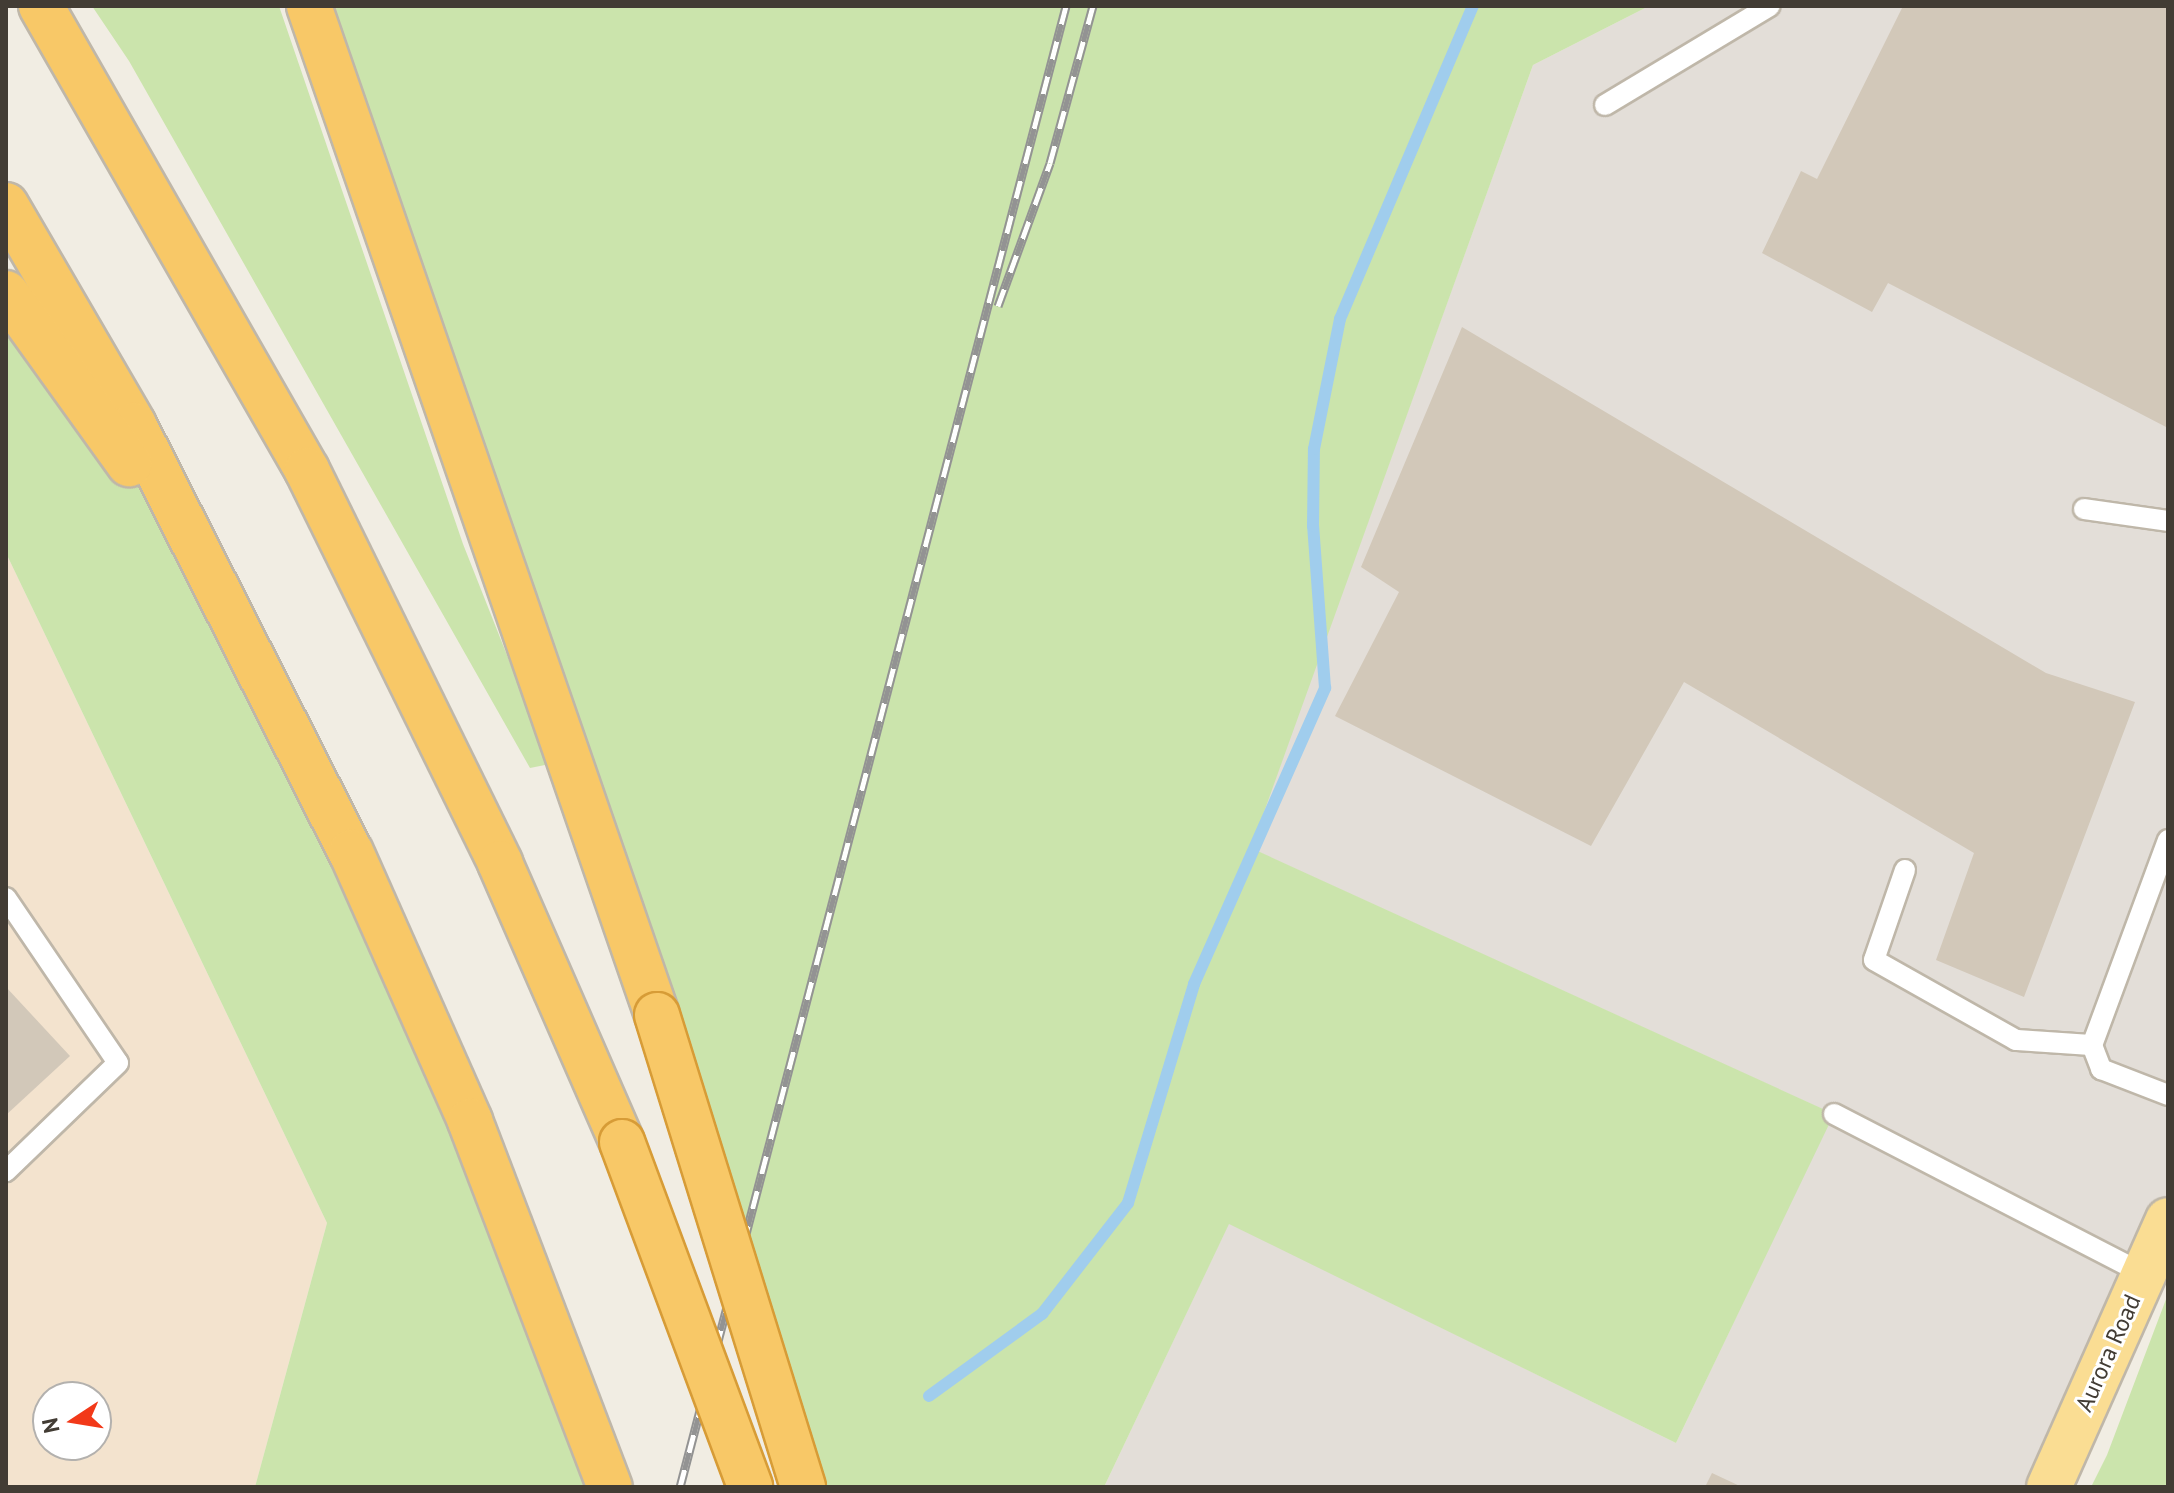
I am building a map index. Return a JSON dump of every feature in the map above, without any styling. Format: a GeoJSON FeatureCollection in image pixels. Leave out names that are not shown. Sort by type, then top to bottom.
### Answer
{"type":"FeatureCollection","features":[{"type":"Feature","properties":{"kind":"highway"},"geometry":{"type":"LineString","coordinates":[[41,6],[109,117],[307,470],[500,863],[622,1142],[750,1487]]}},
{"type":"Feature","properties":{"kind":"highway"},"geometry":{"type":"LineString","coordinates":[[309,6],[657,1015],[803,1487]]}},
{"type":"Feature","properties":{"kind":"highway"},"geometry":{"type":"LineString","coordinates":[[6,205],[216,581],[413,987],[569,1374],[610,1487]]}},
{"type":"Feature","properties":{"kind":"highway"},"geometry":{"type":"LineString","coordinates":[[6,293],[35,339],[216,581]]}},
{"type":"Feature","properties":{"kind":"main road","name":"Aurora Road"},"geometry":{"type":"LineString","coordinates":[[2049,1487],[2168,1220]]}},
{"type":"Feature","properties":{"kind":"lane"},"geometry":{"type":"LineString","coordinates":[[1605,105],[1770,6]]}},
{"type":"Feature","properties":{"kind":"lane"},"geometry":{"type":"LineString","coordinates":[[2084,509],[2168,521]]}},
{"type":"Feature","properties":{"kind":"lane"},"geometry":{"type":"LineString","coordinates":[[2168,840],[2092,1045],[2101,1069],[2168,1095]]}},
{"type":"Feature","properties":{"kind":"lane"},"geometry":{"type":"LineString","coordinates":[[1905,870],[1874,960],[2016,1040],[2092,1045]]}},
{"type":"Feature","properties":{"kind":"lane"},"geometry":{"type":"LineString","coordinates":[[6,898],[118,1063],[6,1171]]}},
{"type":"Feature","properties":{"kind":"lane"},"geometry":{"type":"LineString","coordinates":[[1834,1114],[2144,1274]]}},
{"type":"Feature","properties":{"kind":"shaded area"},"geometry":{"type":"Polygon","coordinates":[[[1649,6],[2168,6],[2168,1220],[2049,1487],[1104,1487],[1229,1223],[1676,1443],[1833,1114],[1250,848],[1533,65],[1649,6]]]}},
{"type":"Feature","properties":{"kind":"shaded area"},"geometry":{"type":"Polygon","coordinates":[[[6,553],[327,1223],[255,1487],[6,1487],[6,553]]]}},
{"type":"Feature","properties":{"kind":"green space"},"geometry":{"type":"Polygon","coordinates":[[[92,6],[279,6],[463,544],[550,764],[530,768],[129,61],[92,6]]]}},
{"type":"Feature","properties":{"kind":"green space"},"geometry":{"type":"Polygon","coordinates":[[[309,6],[1649,6],[1533,65],[1251,848],[1834,1114],[1676,1443],[1229,1224],[1104,1487],[803,1487],[309,6]]]}},
{"type":"Feature","properties":{"kind":"green space"},"geometry":{"type":"Polygon","coordinates":[[[6,293],[216,581],[610,1487],[255,1487],[327,1223],[6,553],[6,293]]]}},
{"type":"Feature","properties":{"kind":"green space"},"geometry":{"type":"Polygon","coordinates":[[[2168,1294],[2168,1487],[2091,1487],[2107,1455],[2168,1294]]]}},
{"type":"Feature","properties":{"kind":"building"},"geometry":{"type":"Polygon","coordinates":[[[1903,6],[2168,6],[2168,428],[1888,283],[1872,312],[1762,253],[1801,171],[1817,179],[1903,6]]]}},
{"type":"Feature","properties":{"kind":"building"},"geometry":{"type":"Polygon","coordinates":[[[1462,327],[2046,673],[2135,702],[2024,997],[1936,960],[1974,853],[1684,682],[1591,846],[1335,716],[1399,592],[1361,567],[1462,327]]]}},
{"type":"Feature","properties":{"kind":"building"},"geometry":{"type":"Polygon","coordinates":[[[6,987],[70,1056],[6,1115],[6,987]]]}},
{"type":"Feature","properties":{"kind":"building"},"geometry":{"type":"Polygon","coordinates":[[[1712,1473],[1742,1487],[1705,1487],[1712,1473]]]}},
{"type":"Feature","properties":{"kind":"waterway"},"geometry":{"type":"LineString","coordinates":[[929,1396],[1042,1314],[1128,1203],[1194,984],[1325,688],[1313,526],[1314,449],[1340,319],[1473,6]]}},
{"type":"Feature","properties":{"kind":"railway"},"geometry":{"type":"LineString","coordinates":[[680,1487],[1066,6]]}},
{"type":"Feature","properties":{"kind":"railway"},"geometry":{"type":"LineString","coordinates":[[998,306],[1050,163],[1093,6]]}}]}
